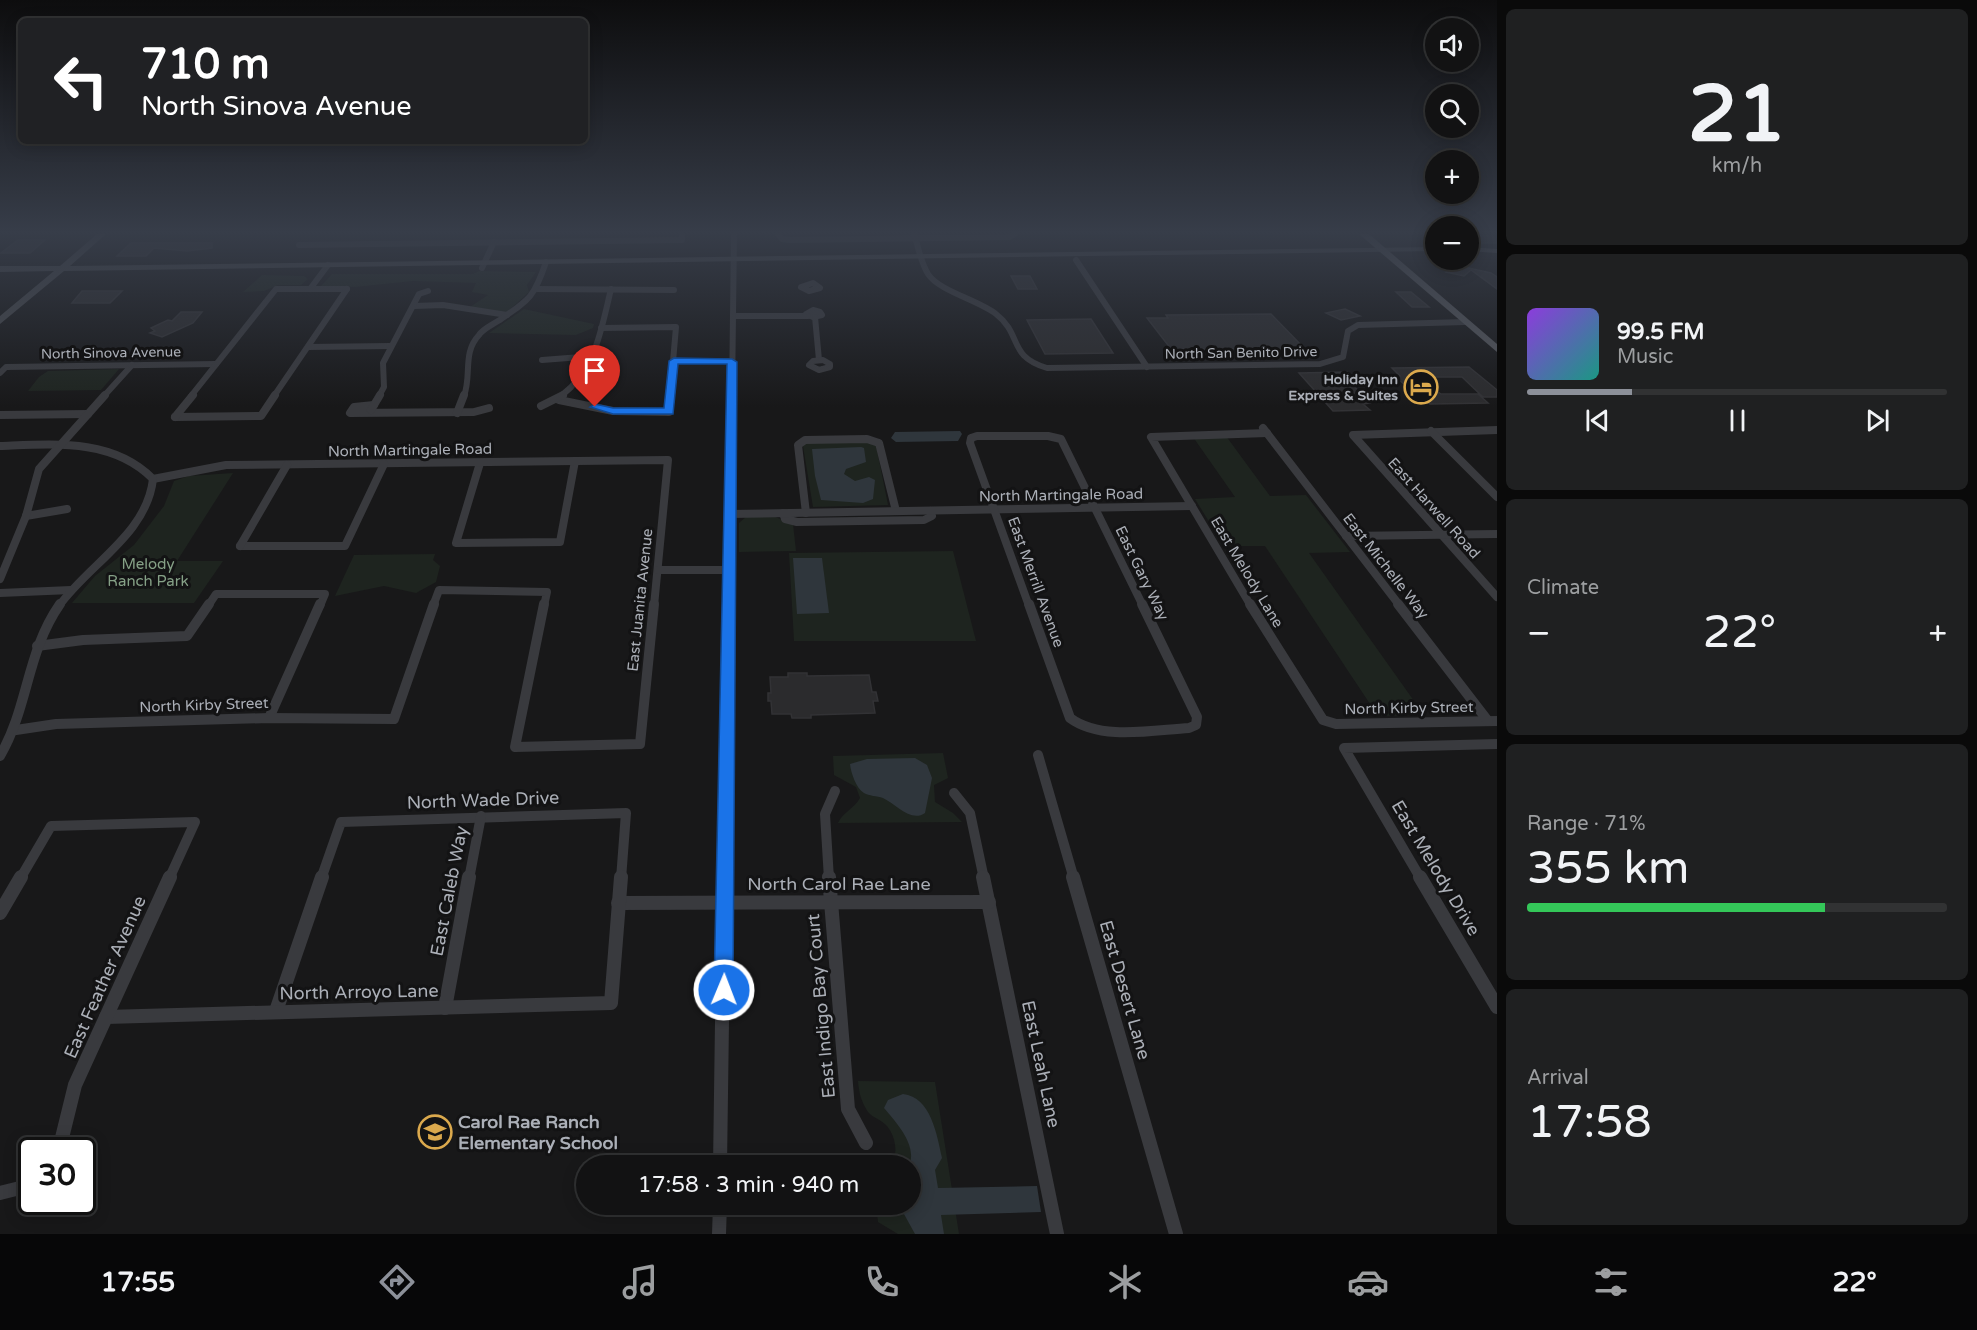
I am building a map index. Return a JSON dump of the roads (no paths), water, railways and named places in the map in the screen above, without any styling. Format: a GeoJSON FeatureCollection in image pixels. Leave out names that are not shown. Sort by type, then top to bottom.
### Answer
{"type":"FeatureCollection","features":[{"type":"Feature","properties":{"kind":"main road"},"geometry":{"type":"LineString","coordinates":[[0,311],[26,292]]}},
{"type":"Feature","properties":{"kind":"main road"},"geometry":{"type":"LineString","coordinates":[[0,321],[32,292]]}},
{"type":"Feature","properties":{"kind":"main road"},"geometry":{"type":"LineString","coordinates":[[1433,292],[1497,349]]}},
{"type":"Feature","properties":{"kind":"main road"},"geometry":{"type":"LineString","coordinates":[[1441,292],[1497,336]]}},
{"type":"Feature","properties":{"kind":"main road"},"geometry":{"type":"LineString","coordinates":[[1465,322],[1480,322]]}},
{"type":"Feature","properties":{"kind":"street"},"geometry":{"type":"LineString","coordinates":[[274,292],[175,417],[261,416],[345,292]]}},
{"type":"Feature","properties":{"kind":"street"},"geometry":{"type":"LineString","coordinates":[[369,414],[384,387],[383,363],[390,346],[419,294],[426,292]]}},
{"type":"Feature","properties":{"kind":"street"},"geometry":{"type":"LineString","coordinates":[[457,413],[469,382],[467,353],[479,334],[529,300],[535,292]]}},
{"type":"Feature","properties":{"kind":"street"},"geometry":{"type":"LineString","coordinates":[[541,406],[559,400],[576,386],[588,371],[610,292]]}},
{"type":"Feature","properties":{"kind":"street"},"geometry":{"type":"LineString","coordinates":[[720,1155],[733,292]]}},
{"type":"Feature","properties":{"kind":"street"},"geometry":{"type":"LineString","coordinates":[[812,292],[811,314],[819,360]]}},
{"type":"Feature","properties":{"kind":"street","name":"North San Benito Drive"},"geometry":{"type":"LineString","coordinates":[[955,292],[1005,321],[1021,357],[1028,362],[1047,368],[1331,363],[1345,355],[1348,331],[1358,325],[1465,322]]}},
{"type":"Feature","properties":{"kind":"street"},"geometry":{"type":"LineString","coordinates":[[1098,292],[1147,367]]}},
{"type":"Feature","properties":{"kind":"street"},"geometry":{"type":"LineString","coordinates":[[414,306],[443,305],[507,315]]}},
{"type":"Feature","properties":{"kind":"street"},"geometry":{"type":"LineString","coordinates":[[733,314],[811,314]]}},
{"type":"Feature","properties":{"kind":"street"},"geometry":{"type":"LineString","coordinates":[[559,400],[613,411],[669,412],[676,327],[601,328]]}},
{"type":"Feature","properties":{"kind":"street"},"geometry":{"type":"LineString","coordinates":[[308,347],[390,346]]}},
{"type":"Feature","properties":{"kind":"street"},"geometry":{"type":"LineString","coordinates":[[542,360],[555,357],[594,356]]}},
{"type":"Feature","properties":{"kind":"street"},"geometry":{"type":"LineString","coordinates":[[674,361],[732,362]]}},
{"type":"Feature","properties":{"kind":"street","name":"North Sinova Avenue"},"geometry":{"type":"LineString","coordinates":[[0,373],[6,367],[216,364]]}},
{"type":"Feature","properties":{"kind":"street"},"geometry":{"type":"LineString","coordinates":[[0,579],[26,516],[39,469],[132,365]]}},
{"type":"Feature","properties":{"kind":"street"},"geometry":{"type":"LineString","coordinates":[[374,405],[354,407],[350,413],[457,413],[489,408]]}},
{"type":"Feature","properties":{"kind":"street"},"geometry":{"type":"LineString","coordinates":[[0,415],[88,414]]}},
{"type":"Feature","properties":{"kind":"street","name":"East Michelle Way"},"geometry":{"type":"LineString","coordinates":[[1151,437],[1265,430],[1493,721]]}},
{"type":"Feature","properties":{"kind":"street"},"geometry":{"type":"LineString","coordinates":[[1431,431],[1497,430]]}},
{"type":"Feature","properties":{"kind":"street"},"geometry":{"type":"LineString","coordinates":[[1431,431],[1497,497]]}},
{"type":"Feature","properties":{"kind":"street","name":"East Harwell Road"},"geometry":{"type":"LineString","coordinates":[[1431,431],[1353,435],[1497,597]]}},
{"type":"Feature","properties":{"kind":"street","name":"East Merrill Avenue"},"geometry":{"type":"LineString","coordinates":[[1056,437],[970,438],[993,510],[1070,718],[1084,729]]}},
{"type":"Feature","properties":{"kind":"street","name":"East Gary Way"},"geometry":{"type":"LineString","coordinates":[[1056,437],[1061,439],[1197,717],[1196,725],[1189,728],[1084,729]]}},
{"type":"Feature","properties":{"kind":"street","name":"East Melody Lane"},"geometry":{"type":"LineString","coordinates":[[1151,437],[1323,720]]}},
{"type":"Feature","properties":{"kind":"street"},"geometry":{"type":"LineString","coordinates":[[806,513],[798,445],[800,441],[873,441],[879,443],[896,511]]}},
{"type":"Feature","properties":{"kind":"street"},"geometry":{"type":"LineString","coordinates":[[0,446],[59,446],[124,455],[139,464],[153,479],[153,496],[141,518],[71,590],[37,646],[15,730],[0,756]]}},
{"type":"Feature","properties":{"kind":"street","name":"North Martingale Road"},"geometry":{"type":"LineString","coordinates":[[153,479],[201,468],[668,460]]}},
{"type":"Feature","properties":{"kind":"street","name":"East Juanita Avenue"},"geometry":{"type":"LineString","coordinates":[[515,747],[640,744],[668,460]]}},
{"type":"Feature","properties":{"kind":"street"},"geometry":{"type":"LineString","coordinates":[[480,463],[456,543],[560,542],[575,461]]}},
{"type":"Feature","properties":{"kind":"street"},"geometry":{"type":"LineString","coordinates":[[287,465],[240,546],[345,546],[384,464]]}},
{"type":"Feature","properties":{"kind":"street","name":"North Martingale Road"},"geometry":{"type":"LineString","coordinates":[[729,514],[1192,506]]}},
{"type":"Feature","properties":{"kind":"street"},"geometry":{"type":"LineString","coordinates":[[26,516],[67,509]]}},
{"type":"Feature","properties":{"kind":"street","name":"North Martingale Road"},"geometry":{"type":"LineString","coordinates":[[783,513],[785,519],[797,522],[924,520],[932,516],[930,511]]}},
{"type":"Feature","properties":{"kind":"street"},"geometry":{"type":"LineString","coordinates":[[1346,536],[1497,534]]}},
{"type":"Feature","properties":{"kind":"street"},"geometry":{"type":"LineString","coordinates":[[0,558],[10,556]]}},
{"type":"Feature","properties":{"kind":"street"},"geometry":{"type":"LineString","coordinates":[[658,570],[728,570]]}},
{"type":"Feature","properties":{"kind":"street"},"geometry":{"type":"LineString","coordinates":[[0,593],[71,590]]}},
{"type":"Feature","properties":{"kind":"street","name":"North Kirby Street"},"geometry":{"type":"LineString","coordinates":[[15,730],[56,724],[269,718],[394,719],[439,590],[548,592],[515,747]]}},
{"type":"Feature","properties":{"kind":"street"},"geometry":{"type":"LineString","coordinates":[[37,646],[83,640],[187,636],[216,594],[326,594],[269,718]]}},
{"type":"Feature","properties":{"kind":"street","name":"North Kirby Street"},"geometry":{"type":"LineString","coordinates":[[1323,720],[1336,724],[1493,721]]}},
{"type":"Feature","properties":{"kind":"street","name":"East Melody Drive"},"geometry":{"type":"LineString","coordinates":[[1497,744],[1344,748],[1497,1007]]}},
{"type":"Feature","properties":{"kind":"street","name":"East Desert Lane"},"geometry":{"type":"LineString","coordinates":[[1038,755],[1176,1234]]}},
{"type":"Feature","properties":{"kind":"street","name":"East Indigo Bay Court"},"geometry":{"type":"LineString","coordinates":[[835,791],[825,814],[830,902],[848,1109],[866,1143]]}},
{"type":"Feature","properties":{"kind":"street","name":"East Leah Lane"},"geometry":{"type":"LineString","coordinates":[[954,793],[970,813],[1058,1234]]}},
{"type":"Feature","properties":{"kind":"street","name":"North Wade Drive"},"geometry":{"type":"LineString","coordinates":[[276,1011],[341,822],[626,813],[618,903]]}},
{"type":"Feature","properties":{"kind":"street","name":"East Caleb Way"},"geometry":{"type":"LineString","coordinates":[[445,1008],[481,816]]}},
{"type":"Feature","properties":{"kind":"street","name":"East Feather Avenue"},"geometry":{"type":"LineString","coordinates":[[0,913],[51,826],[195,822],[75,1085],[61,1137]]}},
{"type":"Feature","properties":{"kind":"street","name":"North Carol Rae Lane"},"geometry":{"type":"LineString","coordinates":[[618,903],[989,902]]}},
{"type":"Feature","properties":{"kind":"street","name":"North Arroyo Lane"},"geometry":{"type":"LineString","coordinates":[[106,1017],[611,1003],[618,903]]}},
{"type":"Feature","properties":{"kind":"street"},"geometry":{"type":"LineString","coordinates":[[0,1193],[18,1188]]}},
{"type":"Feature","properties":{"kind":"street"},"geometry":{"type":"LineString","coordinates":[[719,1234],[720,1215]]}},
{"type":"Feature","properties":{"kind":"place","name":"Holiday Inn Express & Suites"},"geometry":{"type":"Point","coordinates":[1421,387]}},
{"type":"Feature","properties":{"kind":"place","name":"Carol Rae Ranch Elementary School"},"geometry":{"type":"Point","coordinates":[435,1132]}},
{"type":"Feature","properties":{"kind":"park label","name":"Melody Ranch Park"},"geometry":{"type":"Point","coordinates":[148,572]}}]}
